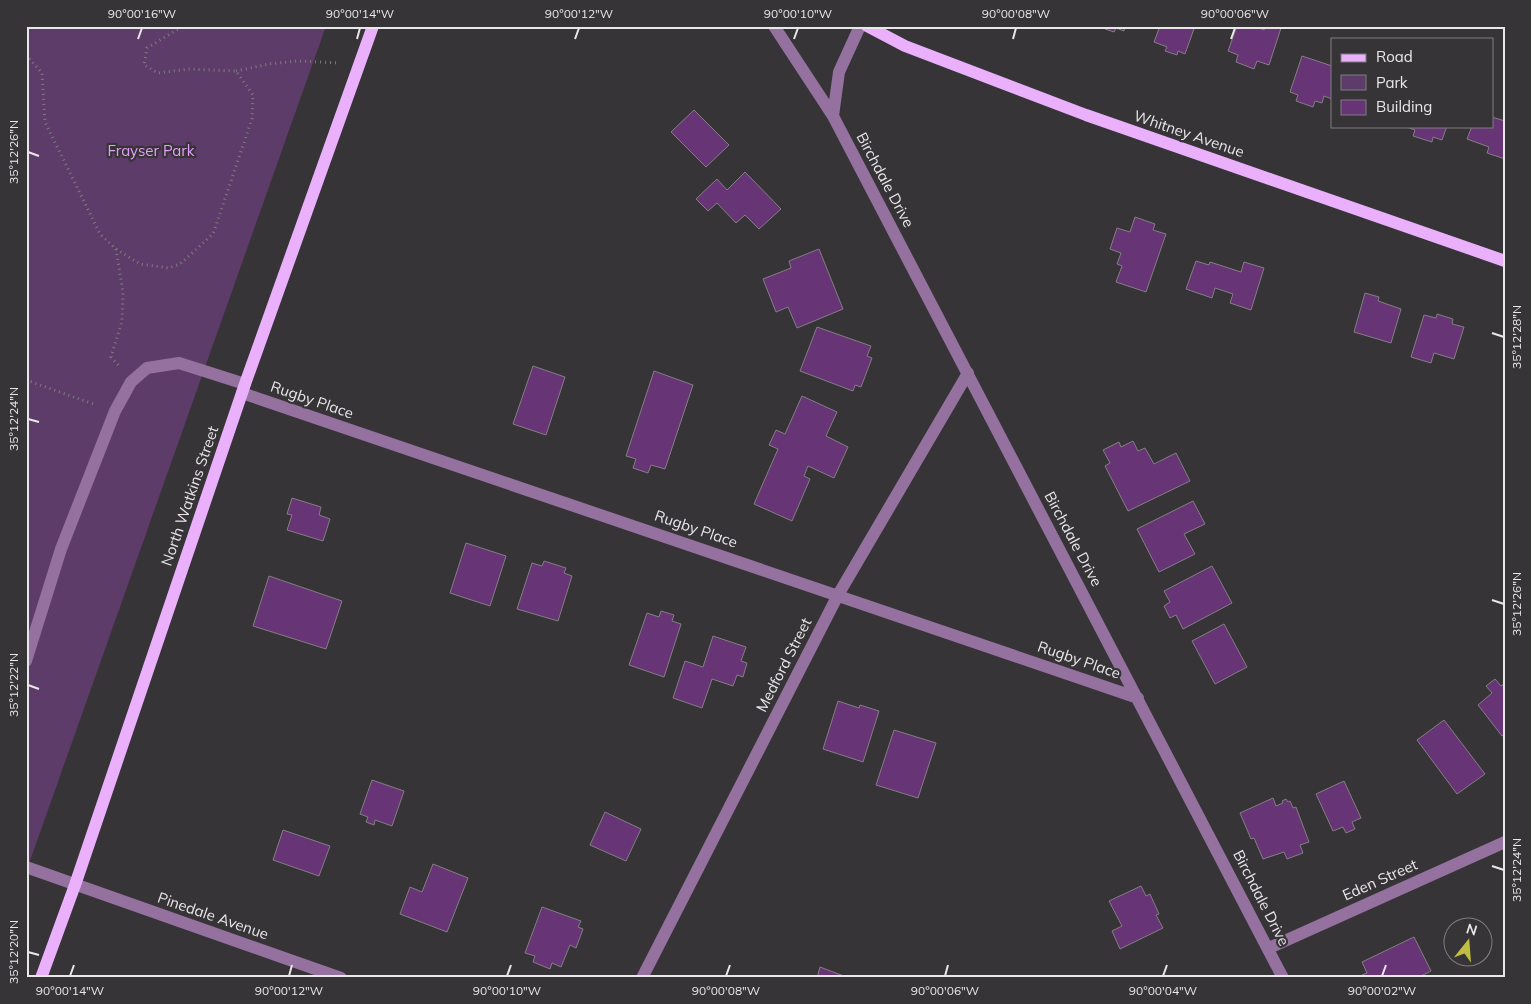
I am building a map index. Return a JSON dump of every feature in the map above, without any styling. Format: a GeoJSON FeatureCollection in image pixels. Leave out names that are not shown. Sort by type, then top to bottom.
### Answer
{"type":"FeatureCollection","features":[{"type":"Feature","properties":{"kind":"main road","name":"North Watkins Street"},"geometry":{"type":"LineString","coordinates":[[41,978],[75,885],[244,389],[373,26]]}},
{"type":"Feature","properties":{"kind":"main road","name":"Whitney Avenue"},"geometry":{"type":"LineString","coordinates":[[867,26],[905,46],[1086,115],[1505,261]]}},
{"type":"Feature","properties":{"kind":"street","name":"Birchdale Drive"},"geometry":{"type":"LineString","coordinates":[[774,26],[834,116],[1283,978]]}},
{"type":"Feature","properties":{"kind":"street"},"geometry":{"type":"LineString","coordinates":[[834,116],[839,72],[860,26]]}},
{"type":"Feature","properties":{"kind":"street","name":"Rugby Place"},"geometry":{"type":"LineString","coordinates":[[131,382],[147,368],[179,363],[244,389],[1138,698]]}},
{"type":"Feature","properties":{"kind":"street","name":"Medford Street"},"geometry":{"type":"LineString","coordinates":[[642,978],[838,594],[968,373]]}},
{"type":"Feature","properties":{"kind":"street"},"geometry":{"type":"LineString","coordinates":[[26,662],[61,549],[115,411],[131,382]]}},
{"type":"Feature","properties":{"kind":"street","name":"Eden Street"},"geometry":{"type":"LineString","coordinates":[[1269,948],[1505,842]]}},
{"type":"Feature","properties":{"kind":"street","name":"Pinedale Avenue"},"geometry":{"type":"LineString","coordinates":[[26,867],[341,978]]}},
{"type":"Feature","properties":{"kind":"path"},"geometry":{"type":"LineString","coordinates":[[183,26],[147,48],[144,65],[158,73],[188,69],[236,71],[296,61],[359,64]]}},
{"type":"Feature","properties":{"kind":"path"},"geometry":{"type":"LineString","coordinates":[[26,55],[42,73],[45,122],[100,234],[116,249],[140,264],[168,268],[180,264],[213,234],[252,119],[253,95],[236,71]]}},
{"type":"Feature","properties":{"kind":"path"},"geometry":{"type":"LineString","coordinates":[[116,249],[123,293],[122,321],[112,357],[131,382]]}},
{"type":"Feature","properties":{"kind":"path"},"geometry":{"type":"LineString","coordinates":[[26,380],[115,411]]}},
{"type":"Feature","properties":{"kind":"green space","name":"Frayser Park"},"geometry":{"type":"Polygon","coordinates":[[[26,26],[326,26],[26,872],[26,26]]]}},
{"type":"Feature","properties":{"kind":"building"},"geometry":{"type":"Polygon","coordinates":[[[1106,26],[1125,26],[1124,31],[1116,28],[1114,32],[1105,29],[1106,26]]]}},
{"type":"Feature","properties":{"kind":"building"},"geometry":{"type":"Polygon","coordinates":[[[1160,26],[1195,26],[1185,54],[1178,51],[1177,55],[1165,51],[1167,47],[1154,42],[1160,26]]]}},
{"type":"Feature","properties":{"kind":"building"},"geometry":{"type":"Polygon","coordinates":[[[1237,26],[1254,26],[1264,30],[1265,26],[1281,28],[1269,65],[1257,61],[1254,69],[1236,62],[1238,55],[1228,51],[1237,26]]]}},
{"type":"Feature","properties":{"kind":"building"},"geometry":{"type":"Polygon","coordinates":[[[1302,56],[1331,66],[1331,99],[1324,96],[1322,103],[1315,101],[1313,107],[1296,101],[1298,95],[1290,92],[1302,56]]]}},
{"type":"Feature","properties":{"kind":"building"},"geometry":{"type":"Polygon","coordinates":[[[694,110],[729,145],[706,167],[671,132],[694,110]]]}},
{"type":"Feature","properties":{"kind":"building"},"geometry":{"type":"Polygon","coordinates":[[[1494,118],[1505,121],[1505,159],[1487,153],[1489,147],[1467,139],[1471,128],[1494,128],[1494,118]]]}},
{"type":"Feature","properties":{"kind":"building"},"geometry":{"type":"Polygon","coordinates":[[[1410,128],[1446,128],[1442,140],[1433,137],[1432,142],[1413,136],[1415,130],[1410,128]]]}},
{"type":"Feature","properties":{"kind":"building"},"geometry":{"type":"Polygon","coordinates":[[[745,172],[781,209],[759,229],[745,215],[736,223],[717,203],[708,211],[696,199],[717,179],[727,190],[745,172]]]}},
{"type":"Feature","properties":{"kind":"building"},"geometry":{"type":"Polygon","coordinates":[[[1135,217],[1155,224],[1153,230],[1166,234],[1146,292],[1116,282],[1122,266],[1117,264],[1121,253],[1110,249],[1117,228],[1130,232],[1135,217]]]}},
{"type":"Feature","properties":{"kind":"building"},"geometry":{"type":"Polygon","coordinates":[[[819,249],[843,309],[797,328],[788,307],[776,312],[763,279],[791,268],[789,261],[819,249]]]}},
{"type":"Feature","properties":{"kind":"building"},"geometry":{"type":"Polygon","coordinates":[[[1196,261],[1209,265],[1210,262],[1241,272],[1244,262],[1264,268],[1251,310],[1230,303],[1233,294],[1215,288],[1212,298],[1186,289],[1196,261]]]}},
{"type":"Feature","properties":{"kind":"building"},"geometry":{"type":"Polygon","coordinates":[[[1365,293],[1379,297],[1378,301],[1401,309],[1391,343],[1354,332],[1365,293]]]}},
{"type":"Feature","properties":{"kind":"building"},"geometry":{"type":"Polygon","coordinates":[[[1437,314],[1453,319],[1452,324],[1464,327],[1454,359],[1434,353],[1431,363],[1411,357],[1424,315],[1436,318],[1437,314]]]}},
{"type":"Feature","properties":{"kind":"building"},"geometry":{"type":"Polygon","coordinates":[[[817,327],[871,346],[867,356],[872,358],[861,387],[855,385],[853,391],[800,371],[817,327]]]}},
{"type":"Feature","properties":{"kind":"building"},"geometry":{"type":"Polygon","coordinates":[[[533,366],[565,377],[546,435],[513,424],[533,366]]]}},
{"type":"Feature","properties":{"kind":"building"},"geometry":{"type":"Polygon","coordinates":[[[654,371],[693,385],[665,469],[651,465],[648,473],[633,468],[636,459],[626,456],[654,371]]]}},
{"type":"Feature","properties":{"kind":"building"},"geometry":{"type":"Polygon","coordinates":[[[802,396],[837,412],[826,436],[848,447],[834,478],[808,466],[804,476],[810,479],[792,521],[754,504],[778,449],[769,445],[776,430],[785,434],[802,396]]]}},
{"type":"Feature","properties":{"kind":"building"},"geometry":{"type":"Polygon","coordinates":[[[1133,441],[1138,451],[1145,448],[1154,464],[1176,453],[1190,481],[1128,511],[1105,466],[1110,463],[1103,450],[1119,442],[1121,447],[1133,441]]]}},
{"type":"Feature","properties":{"kind":"building"},"geometry":{"type":"Polygon","coordinates":[[[292,498],[321,507],[319,515],[330,519],[323,541],[287,530],[292,515],[287,514],[292,498]]]}},
{"type":"Feature","properties":{"kind":"building"},"geometry":{"type":"Polygon","coordinates":[[[1193,501],[1205,524],[1184,534],[1195,554],[1159,572],[1137,529],[1193,501]]]}},
{"type":"Feature","properties":{"kind":"building"},"geometry":{"type":"Polygon","coordinates":[[[466,543],[506,556],[490,606],[450,593],[466,543]]]}},
{"type":"Feature","properties":{"kind":"building"},"geometry":{"type":"Polygon","coordinates":[[[544,561],[566,568],[564,573],[572,576],[558,621],[517,609],[532,563],[542,566],[544,561]]]}},
{"type":"Feature","properties":{"kind":"building"},"geometry":{"type":"Polygon","coordinates":[[[1212,566],[1232,603],[1183,629],[1176,615],[1170,618],[1164,606],[1170,602],[1164,591],[1212,566]]]}},
{"type":"Feature","properties":{"kind":"building"},"geometry":{"type":"Polygon","coordinates":[[[269,576],[342,601],[326,649],[253,626],[269,576]]]}},
{"type":"Feature","properties":{"kind":"building"},"geometry":{"type":"Polygon","coordinates":[[[661,611],[674,615],[672,621],[681,624],[664,677],[629,665],[647,613],[659,617],[661,611]]]}},
{"type":"Feature","properties":{"kind":"building"},"geometry":{"type":"Polygon","coordinates":[[[1224,624],[1247,667],[1215,684],[1192,641],[1224,624]]]}},
{"type":"Feature","properties":{"kind":"building"},"geometry":{"type":"Polygon","coordinates":[[[713,636],[746,647],[741,661],[747,663],[743,677],[737,675],[733,686],[712,679],[702,708],[673,698],[685,661],[703,667],[713,636]]]}},
{"type":"Feature","properties":{"kind":"building"},"geometry":{"type":"Polygon","coordinates":[[[1495,679],[1501,686],[1505,683],[1505,734],[1502,736],[1478,705],[1492,693],[1486,686],[1495,679]]]}},
{"type":"Feature","properties":{"kind":"building"},"geometry":{"type":"Polygon","coordinates":[[[838,701],[859,708],[860,705],[879,711],[863,762],[823,749],[838,701]]]}},
{"type":"Feature","properties":{"kind":"building"},"geometry":{"type":"Polygon","coordinates":[[[1444,720],[1485,774],[1457,794],[1417,740],[1444,720]]]}},
{"type":"Feature","properties":{"kind":"building"},"geometry":{"type":"Polygon","coordinates":[[[894,730],[936,743],[918,798],[876,785],[894,730]]]}},
{"type":"Feature","properties":{"kind":"building"},"geometry":{"type":"Polygon","coordinates":[[[372,780],[404,791],[392,826],[375,820],[374,825],[366,822],[368,817],[360,814],[372,780]]]}},
{"type":"Feature","properties":{"kind":"building"},"geometry":{"type":"Polygon","coordinates":[[[1344,781],[1361,818],[1352,822],[1355,829],[1346,833],[1343,827],[1333,831],[1316,794],[1344,781]]]}},
{"type":"Feature","properties":{"kind":"building"},"geometry":{"type":"Polygon","coordinates":[[[1273,798],[1276,806],[1283,803],[1282,801],[1286,799],[1288,802],[1290,801],[1293,808],[1296,807],[1309,842],[1300,845],[1303,853],[1287,859],[1284,852],[1263,859],[1254,838],[1251,839],[1240,813],[1273,798]]]}},
{"type":"Feature","properties":{"kind":"building"},"geometry":{"type":"Polygon","coordinates":[[[605,812],[641,829],[626,861],[590,845],[605,812]]]}},
{"type":"Feature","properties":{"kind":"building"},"geometry":{"type":"Polygon","coordinates":[[[283,830],[330,846],[319,876],[273,860],[283,830]]]}},
{"type":"Feature","properties":{"kind":"building"},"geometry":{"type":"Polygon","coordinates":[[[433,864],[468,878],[447,932],[400,914],[410,887],[422,892],[433,864]]]}},
{"type":"Feature","properties":{"kind":"building"},"geometry":{"type":"Polygon","coordinates":[[[1141,886],[1146,896],[1150,894],[1159,914],[1156,915],[1163,928],[1120,949],[1112,931],[1122,926],[1109,901],[1141,886]]]}},
{"type":"Feature","properties":{"kind":"building"},"geometry":{"type":"Polygon","coordinates":[[[542,907],[581,921],[578,927],[583,929],[576,948],[570,945],[561,967],[552,963],[550,969],[533,962],[535,956],[525,953],[542,907]]]}},
{"type":"Feature","properties":{"kind":"building"},"geometry":{"type":"Polygon","coordinates":[[[1414,937],[1431,971],[1417,978],[1364,978],[1362,975],[1367,973],[1362,962],[1414,937]]]}},
{"type":"Feature","properties":{"kind":"building"},"geometry":{"type":"Polygon","coordinates":[[[820,967],[849,978],[817,978],[820,967]]]}}]}
